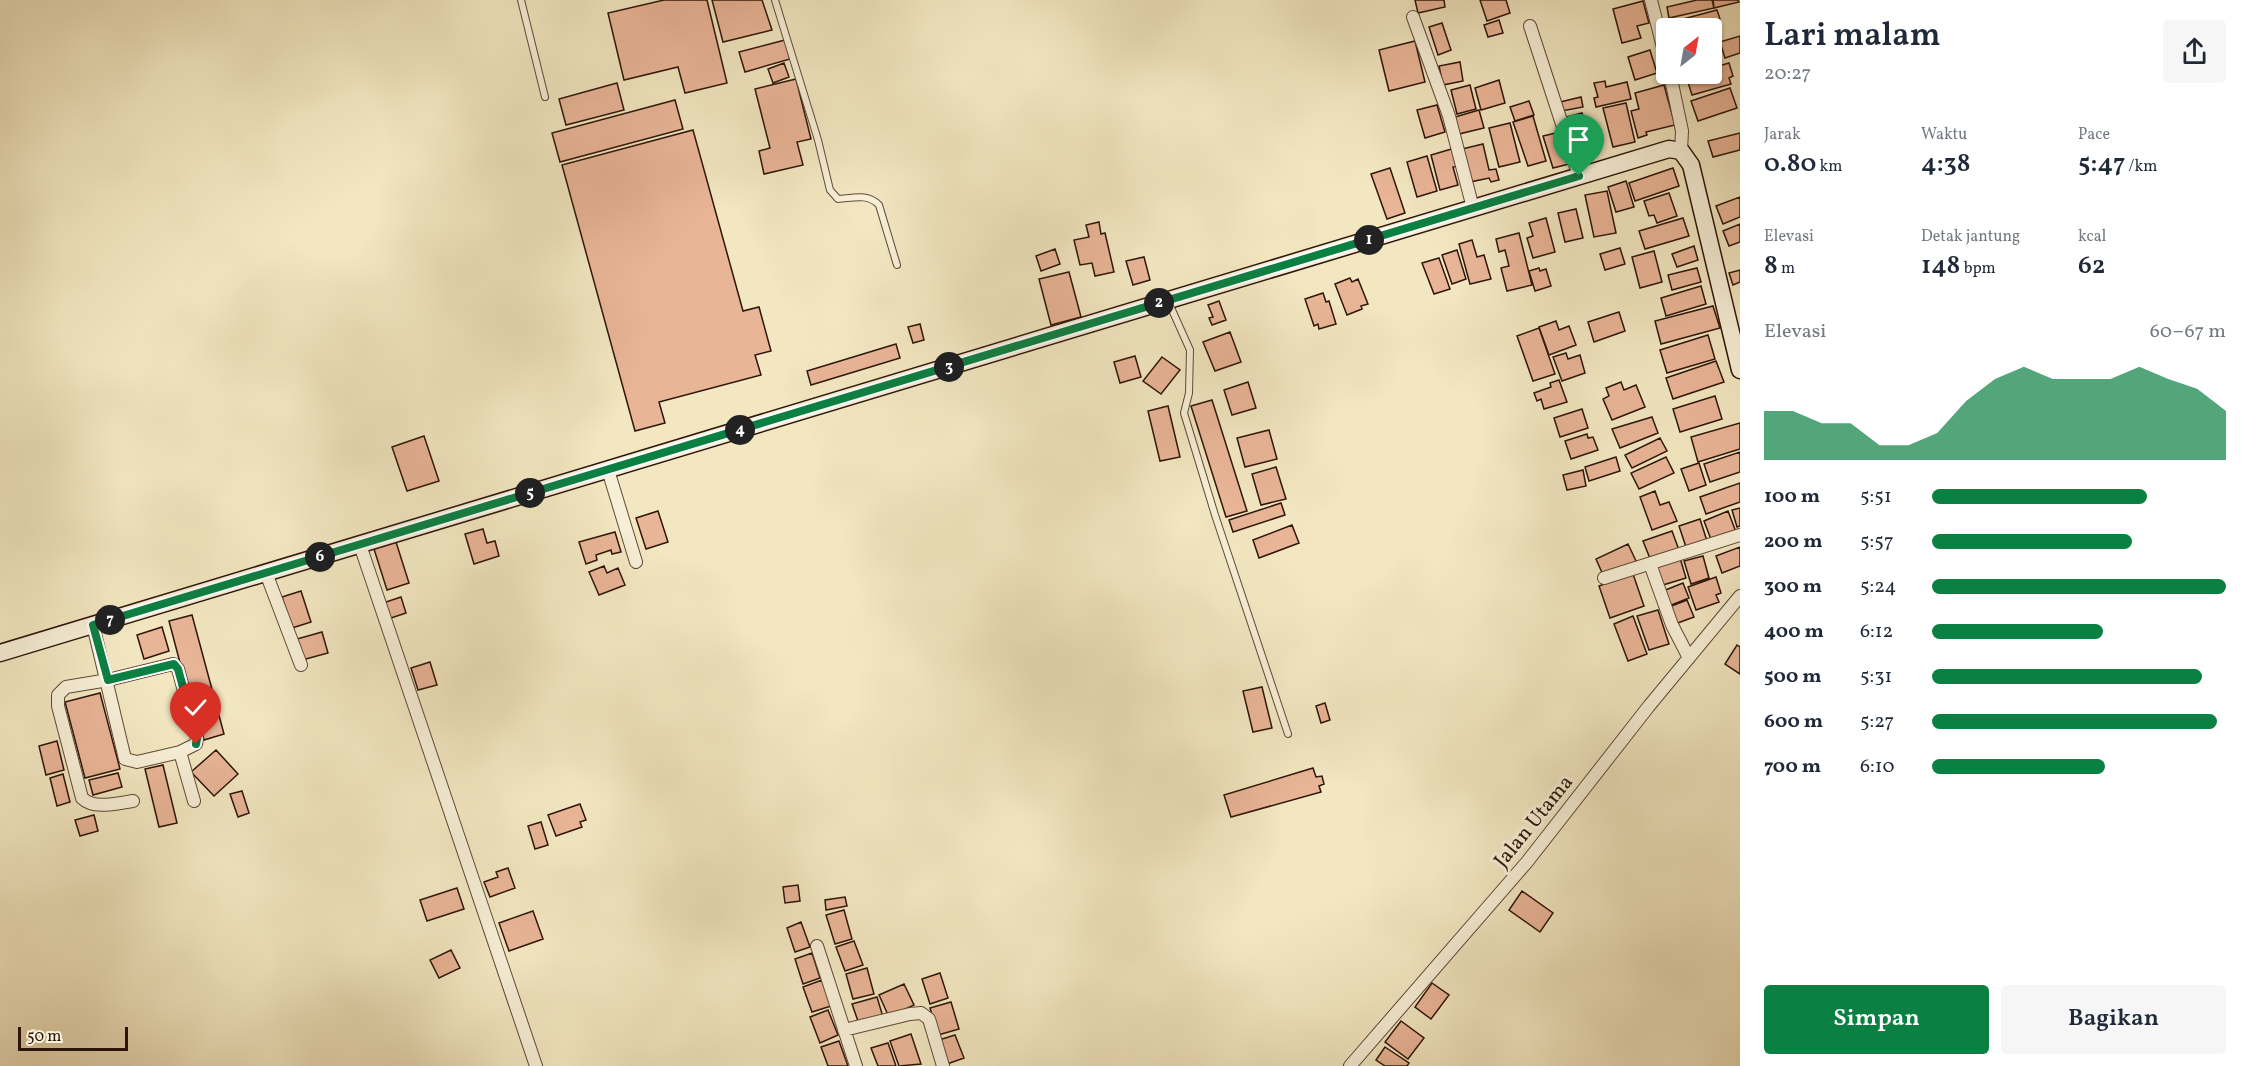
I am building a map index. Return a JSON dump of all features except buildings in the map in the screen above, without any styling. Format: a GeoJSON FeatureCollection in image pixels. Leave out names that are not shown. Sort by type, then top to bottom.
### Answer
{"type":"FeatureCollection","features":[{"type":"Feature","properties":{"kind":"street"},"geometry":{"type":"LineString","coordinates":[[1651,0],[1656,20]]}},
{"type":"Feature","properties":{"kind":"street"},"geometry":{"type":"LineString","coordinates":[[1413,17],[1449,116],[1473,208]]}},
{"type":"Feature","properties":{"kind":"street"},"geometry":{"type":"LineString","coordinates":[[1530,26],[1579,176]]}},
{"type":"Feature","properties":{"kind":"street"},"geometry":{"type":"LineString","coordinates":[[1672,84],[1682,131],[1681,151]]}},
{"type":"Feature","properties":{"kind":"street"},"geometry":{"type":"LineString","coordinates":[[0,653],[1669,149],[1681,151],[1689,159],[1691,165],[1740,370]]}},
{"type":"Feature","properties":{"kind":"street"},"geometry":{"type":"LineString","coordinates":[[608,470],[636,562]]}},
{"type":"Feature","properties":{"kind":"street"},"geometry":{"type":"LineString","coordinates":[[1604,578],[1740,535]]}},
{"type":"Feature","properties":{"kind":"street"},"geometry":{"type":"LineString","coordinates":[[360,545],[536,1066]]}},
{"type":"Feature","properties":{"kind":"street"},"geometry":{"type":"LineString","coordinates":[[1650,564],[1672,625],[1689,658]]}},
{"type":"Feature","properties":{"kind":"street"},"geometry":{"type":"LineString","coordinates":[[266,573],[302,664]]}},
{"type":"Feature","properties":{"kind":"street","name":"Jalan Utama"},"geometry":{"type":"LineString","coordinates":[[1350,1066],[1527,862],[1740,596]]}},
{"type":"Feature","properties":{"kind":"street"},"geometry":{"type":"LineString","coordinates":[[93,625],[108,680],[125,759],[137,762],[180,752],[196,744],[197,738],[178,669],[174,664],[108,680],[66,687],[58,695],[58,706],[82,798],[87,803],[96,805],[133,801]]}},
{"type":"Feature","properties":{"kind":"street"},"geometry":{"type":"LineString","coordinates":[[180,752],[194,801]]}},
{"type":"Feature","properties":{"kind":"street"},"geometry":{"type":"LineString","coordinates":[[818,946],[856,1066]]}},
{"type":"Feature","properties":{"kind":"street"},"geometry":{"type":"LineString","coordinates":[[844,1030],[921,1013],[928,1019],[943,1066]]}},
{"type":"Feature","properties":{"kind":"lane"},"geometry":{"type":"LineString","coordinates":[[521,0],[545,97]]}},
{"type":"Feature","properties":{"kind":"lane"},"geometry":{"type":"LineString","coordinates":[[775,0],[818,140],[830,190],[838,199],[868,196],[874,199],[879,205],[897,265]]}},
{"type":"Feature","properties":{"kind":"lane"},"geometry":{"type":"LineString","coordinates":[[1168,300],[1190,350],[1189,393],[1184,413],[1215,515],[1288,734]]}},
{"type":"Feature","properties":{"kind":"route"},"geometry":{"type":"LineString","coordinates":[[196,744],[197,738],[178,669],[174,664],[108,680],[93,625],[1579,176]]}}]}
